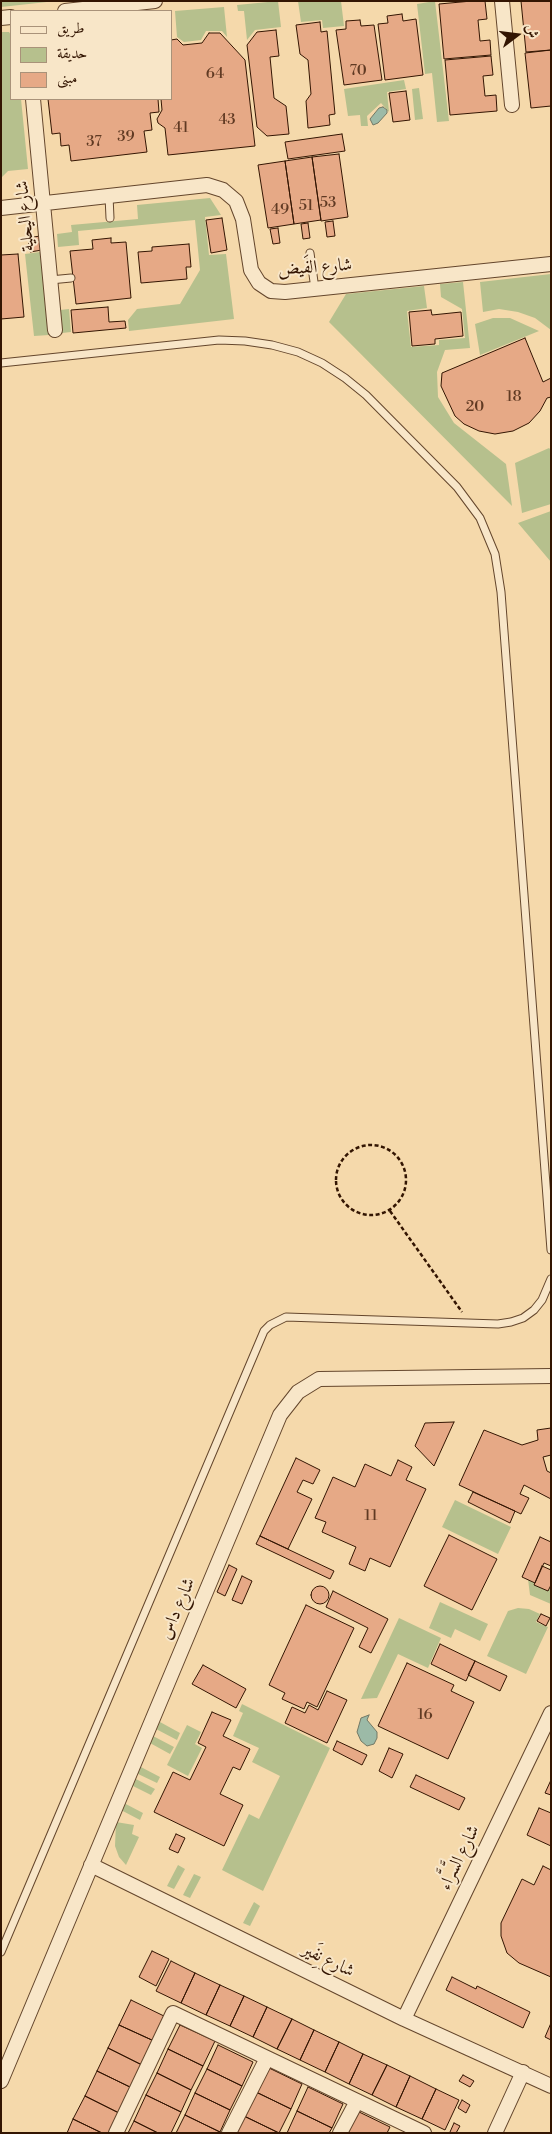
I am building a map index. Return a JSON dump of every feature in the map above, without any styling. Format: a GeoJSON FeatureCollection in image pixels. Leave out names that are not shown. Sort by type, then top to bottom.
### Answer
{"type":"FeatureCollection","features":[{"type":"Feature","properties":{"kind":"street"},"geometry":{"type":"LineString","coordinates":[[74,10],[155,1]]}},
{"type":"Feature","properties":{"kind":"street"},"geometry":{"type":"LineString","coordinates":[[502,1],[512,105]]}},
{"type":"Feature","properties":{"kind":"street","name":"شارع اليحلية"},"geometry":{"type":"LineString","coordinates":[[33,100],[55,330]]}},
{"type":"Feature","properties":{"kind":"street","name":"شارع الفَيض"},"geometry":{"type":"LineString","coordinates":[[1,208],[207,185],[223,190],[236,201],[244,219],[251,270],[259,283],[271,291],[285,292],[551,264]]}},
{"type":"Feature","properties":{"kind":"street","name":"شارع داس"},"geometry":{"type":"LineString","coordinates":[[1,2081],[280,1415],[298,1392],[320,1379],[551,1376]]}},
{"type":"Feature","properties":{"kind":"street","name":"شارع السَّرَّاء"},"geometry":{"type":"LineString","coordinates":[[404,2019],[551,1713]]}},
{"type":"Feature","properties":{"kind":"street","name":"شارع نِفَير"},"geometry":{"type":"LineString","coordinates":[[92,1865],[404,2019],[551,2086]]}},
{"type":"Feature","properties":{"kind":"street"},"geometry":{"type":"LineString","coordinates":[[116,2133],[173,2013],[424,2133]]}},
{"type":"Feature","properties":{"kind":"street"},"geometry":{"type":"LineString","coordinates":[[229,2133],[267,2058]]}},
{"type":"Feature","properties":{"kind":"street"},"geometry":{"type":"LineString","coordinates":[[495,2133],[523,2072]]}},
{"type":"Feature","properties":{"kind":"street"},"geometry":{"type":"LineString","coordinates":[[340,2133],[357,2101]]}},
{"type":"Feature","properties":{"kind":"lane"},"geometry":{"type":"LineString","coordinates":[[109,196],[110,218]]}},
{"type":"Feature","properties":{"kind":"lane"},"geometry":{"type":"LineString","coordinates":[[310,253],[315,289]]}},
{"type":"Feature","properties":{"kind":"lane"},"geometry":{"type":"LineString","coordinates":[[50,280],[71,278]]}},
{"type":"Feature","properties":{"kind":"lane"},"geometry":{"type":"LineString","coordinates":[[1,363],[219,340],[246,341],[298,352],[322,363],[366,395],[457,487],[480,518],[495,554],[501,592],[551,1250]]}},
{"type":"Feature","properties":{"kind":"lane"},"geometry":{"type":"LineString","coordinates":[[1,1952],[264,1332],[270,1324],[286,1317],[498,1324],[523,1318],[534,1310],[542,1300],[551,1279]]}},
{"type":"Feature","properties":{"kind":"path"},"geometry":{"type":"LineString","coordinates":[[364,1145],[376,1145],[388,1149],[401,1162],[406,1179],[404,1191],[399,1202],[390,1210],[378,1215],[366,1215],[354,1211],[338,1193],[336,1181],[338,1169],[344,1158],[353,1150],[364,1145]]}},
{"type":"Feature","properties":{"kind":"path"},"geometry":{"type":"LineString","coordinates":[[390,1210],[470,1324]]}},
{"type":"Feature","properties":{"kind":"green space"},"geometry":{"type":"Polygon","coordinates":[[[1,1],[56,1],[1,7],[1,1]]]}},
{"type":"Feature","properties":{"kind":"green space"},"geometry":{"type":"Polygon","coordinates":[[[278,1],[281,27],[255,30],[247,40],[244,11],[238,11],[237,5],[278,1]]]}},
{"type":"Feature","properties":{"kind":"green space"},"geometry":{"type":"Polygon","coordinates":[[[298,1],[341,1],[344,26],[323,28],[322,20],[301,22],[298,1]]]}},
{"type":"Feature","properties":{"kind":"green space"},"geometry":{"type":"Polygon","coordinates":[[[435,1],[449,121],[437,122],[432,73],[425,74],[417,4],[435,1]]]}},
{"type":"Feature","properties":{"kind":"green space"},"geometry":{"type":"Polygon","coordinates":[[[224,7],[227,37],[222,31],[206,31],[201,40],[184,42],[177,37],[175,11],[224,7]]]}},
{"type":"Feature","properties":{"kind":"green space"},"geometry":{"type":"Polygon","coordinates":[[[1,32],[9,32],[10,100],[21,100],[28,169],[8,171],[1,178],[1,32]]]}},
{"type":"Feature","properties":{"kind":"green space"},"geometry":{"type":"Polygon","coordinates":[[[404,80],[406,89],[387,92],[389,112],[381,103],[367,116],[368,126],[361,126],[360,115],[348,116],[344,89],[404,80]]]}},
{"type":"Feature","properties":{"kind":"green space"},"geometry":{"type":"Polygon","coordinates":[[[419,88],[423,119],[415,120],[412,89],[419,88]]]}},
{"type":"Feature","properties":{"kind":"green space"},"geometry":{"type":"Polygon","coordinates":[[[210,198],[221,215],[205,217],[209,255],[226,254],[234,319],[129,331],[128,320],[137,309],[180,304],[200,270],[195,220],[78,231],[79,245],[58,247],[57,234],[72,232],[71,225],[138,219],[137,205],[210,198]]]}},
{"type":"Feature","properties":{"kind":"green space"},"geometry":{"type":"Polygon","coordinates":[[[40,252],[49,335],[34,336],[25,254],[40,252]]]}},
{"type":"Feature","properties":{"kind":"green space"},"geometry":{"type":"Polygon","coordinates":[[[551,274],[551,330],[535,318],[518,312],[499,309],[483,312],[480,282],[551,274]]]}},
{"type":"Feature","properties":{"kind":"green space"},"geometry":{"type":"Polygon","coordinates":[[[463,282],[470,348],[445,350],[437,372],[438,397],[454,423],[506,464],[512,506],[329,322],[346,294],[424,286],[427,308],[407,311],[411,347],[439,345],[439,340],[465,338],[462,309],[441,297],[440,284],[463,282]]]}},
{"type":"Feature","properties":{"kind":"green space"},"geometry":{"type":"Polygon","coordinates":[[[69,309],[71,332],[62,333],[60,310],[69,309]]]}},
{"type":"Feature","properties":{"kind":"green space"},"geometry":{"type":"Polygon","coordinates":[[[493,318],[510,318],[539,331],[480,355],[475,324],[493,318]]]}},
{"type":"Feature","properties":{"kind":"green space"},"geometry":{"type":"Polygon","coordinates":[[[549,448],[551,450],[551,504],[522,513],[515,463],[549,448]]]}},
{"type":"Feature","properties":{"kind":"green space"},"geometry":{"type":"Polygon","coordinates":[[[551,511],[551,562],[518,523],[551,511]]]}},
{"type":"Feature","properties":{"kind":"green space"},"geometry":{"type":"Polygon","coordinates":[[[455,1500],[511,1527],[498,1554],[442,1527],[455,1500]]]}},
{"type":"Feature","properties":{"kind":"green space"},"geometry":{"type":"Polygon","coordinates":[[[528,1579],[551,1590],[551,1604],[530,1595],[528,1579]]]}},
{"type":"Feature","properties":{"kind":"green space"},"geometry":{"type":"Polygon","coordinates":[[[440,1602],[488,1624],[480,1641],[455,1629],[451,1638],[429,1628],[440,1602]]]}},
{"type":"Feature","properties":{"kind":"green space"},"geometry":{"type":"Polygon","coordinates":[[[518,1608],[529,1609],[540,1614],[536,1622],[548,1627],[526,1674],[487,1656],[508,1611],[518,1608]]]}},
{"type":"Feature","properties":{"kind":"green space"},"geometry":{"type":"Polygon","coordinates":[[[399,1618],[441,1638],[428,1668],[398,1654],[377,1698],[361,1699],[399,1618]]]}},
{"type":"Feature","properties":{"kind":"green space"},"geometry":{"type":"Polygon","coordinates":[[[242,1704],[330,1748],[263,1891],[222,1870],[249,1814],[259,1819],[280,1776],[252,1762],[259,1748],[233,1736],[243,1713],[239,1711],[242,1704]]]}},
{"type":"Feature","properties":{"kind":"green space"},"geometry":{"type":"Polygon","coordinates":[[[160,1722],[180,1733],[177,1740],[156,1729],[160,1722]]]}},
{"type":"Feature","properties":{"kind":"green space"},"geometry":{"type":"Polygon","coordinates":[[[187,1725],[201,1732],[195,1744],[202,1748],[188,1776],[167,1765],[187,1725]]]}},
{"type":"Feature","properties":{"kind":"green space"},"geometry":{"type":"Polygon","coordinates":[[[153,1736],[174,1747],[170,1754],[150,1743],[153,1736]]]}},
{"type":"Feature","properties":{"kind":"green space"},"geometry":{"type":"Polygon","coordinates":[[[139,1766],[160,1777],[157,1783],[136,1773],[139,1766]]]}},
{"type":"Feature","properties":{"kind":"green space"},"geometry":{"type":"Polygon","coordinates":[[[134,1778],[155,1789],[151,1795],[131,1785],[134,1778]]]}},
{"type":"Feature","properties":{"kind":"green space"},"geometry":{"type":"Polygon","coordinates":[[[122,1802],[143,1813],[140,1820],[119,1809],[122,1802]]]}},
{"type":"Feature","properties":{"kind":"green space"},"geometry":{"type":"Polygon","coordinates":[[[116,1822],[134,1825],[132,1834],[139,1837],[126,1865],[119,1857],[115,1846],[116,1822]]]}},
{"type":"Feature","properties":{"kind":"green space"},"geometry":{"type":"Polygon","coordinates":[[[178,1865],[185,1869],[174,1889],[167,1886],[178,1865]]]}},
{"type":"Feature","properties":{"kind":"green space"},"geometry":{"type":"Polygon","coordinates":[[[194,1874],[201,1877],[190,1898],[183,1895],[194,1874]]]}},
{"type":"Feature","properties":{"kind":"green space"},"geometry":{"type":"Polygon","coordinates":[[[254,1902],[260,1906],[250,1926],[243,1923],[254,1902]]]}},
{"type":"Feature","properties":{"kind":"shaded area"},"geometry":{"type":"Polygon","coordinates":[[[383,107],[387,110],[387,113],[378,123],[373,125],[370,119],[379,108],[383,107]]]}},
{"type":"Feature","properties":{"kind":"shaded area"},"geometry":{"type":"Polygon","coordinates":[[[369,1715],[367,1720],[377,1732],[377,1738],[374,1744],[367,1746],[361,1741],[357,1732],[361,1718],[369,1715]]]}},
{"type":"Feature","properties":{"kind":"building"},"geometry":{"type":"Polygon","coordinates":[[[485,1],[487,19],[478,20],[480,41],[490,40],[491,55],[444,59],[439,4],[485,1]]]}},
{"type":"Feature","properties":{"kind":"building"},"geometry":{"type":"Polygon","coordinates":[[[521,1],[551,1],[551,50],[526,52],[521,1]]]}},
{"type":"Feature","properties":{"kind":"building"},"geometry":{"type":"Polygon","coordinates":[[[402,14],[403,21],[416,19],[423,75],[385,80],[378,24],[388,23],[387,16],[402,14]]]}},
{"type":"Feature","properties":{"kind":"building"},"geometry":{"type":"Polygon","coordinates":[[[360,20],[361,26],[374,25],[382,80],[344,85],[336,30],[346,29],[346,21],[360,20]]]}},
{"type":"Feature","properties":{"kind":"building"},"geometry":{"type":"Polygon","coordinates":[[[320,22],[321,32],[327,31],[335,114],[329,115],[330,125],[308,128],[306,101],[311,94],[308,60],[300,54],[296,25],[320,22]]]}},
{"type":"Feature","properties":{"kind":"building"},"geometry":{"type":"Polygon","coordinates":[[[276,30],[279,56],[270,57],[274,98],[286,106],[289,134],[267,136],[257,127],[247,45],[257,32],[276,30]]]}},
{"type":"Feature","properties":{"kind":"building"},"geometry":{"type":"Polygon","coordinates":[[[209,33],[220,33],[245,60],[255,146],[168,155],[165,128],[158,123],[157,119],[162,110],[161,100],[172,100],[172,40],[177,39],[183,45],[202,43],[209,33]]]}},
{"type":"Feature","properties":{"kind":"building"},"geometry":{"type":"Polygon","coordinates":[[[551,50],[551,106],[531,108],[525,53],[551,50]]]}},
{"type":"Feature","properties":{"kind":"building"},"geometry":{"type":"Polygon","coordinates":[[[491,56],[493,75],[483,76],[485,96],[496,95],[497,111],[450,115],[445,60],[491,56]]]}},
{"type":"Feature","properties":{"kind":"building"},"geometry":{"type":"Polygon","coordinates":[[[406,91],[410,120],[393,122],[389,93],[406,91]]]}},
{"type":"Feature","properties":{"kind":"building"},"geometry":{"type":"Polygon","coordinates":[[[48,100],[158,100],[159,112],[150,113],[152,130],[144,131],[147,152],[71,161],[69,145],[61,146],[60,133],[52,134],[48,100]]]}},
{"type":"Feature","properties":{"kind":"building"},"geometry":{"type":"Polygon","coordinates":[[[342,134],[345,151],[288,159],[285,142],[342,134]]]}},
{"type":"Feature","properties":{"kind":"building"},"geometry":{"type":"Polygon","coordinates":[[[339,154],[348,217],[321,221],[312,157],[339,154]]]}},
{"type":"Feature","properties":{"kind":"building"},"geometry":{"type":"Polygon","coordinates":[[[312,157],[321,220],[294,224],[285,161],[312,157]]]}},
{"type":"Feature","properties":{"kind":"building"},"geometry":{"type":"Polygon","coordinates":[[[285,161],[294,224],[268,228],[258,165],[285,161]]]}},
{"type":"Feature","properties":{"kind":"building"},"geometry":{"type":"Polygon","coordinates":[[[222,218],[227,250],[211,253],[206,220],[222,218]]]}},
{"type":"Feature","properties":{"kind":"building"},"geometry":{"type":"Polygon","coordinates":[[[333,221],[335,236],[327,237],[325,222],[333,221]]]}},
{"type":"Feature","properties":{"kind":"building"},"geometry":{"type":"Polygon","coordinates":[[[308,223],[310,238],[303,239],[301,224],[308,223]]]}},
{"type":"Feature","properties":{"kind":"building"},"geometry":{"type":"Polygon","coordinates":[[[278,228],[280,243],[273,244],[270,229],[278,228]]]}},
{"type":"Feature","properties":{"kind":"building"},"geometry":{"type":"Polygon","coordinates":[[[40,236],[42,250],[30,252],[28,238],[40,236]]]}},
{"type":"Feature","properties":{"kind":"building"},"geometry":{"type":"Polygon","coordinates":[[[111,238],[111,243],[126,242],[131,298],[76,304],[70,251],[93,249],[92,240],[111,238]]]}},
{"type":"Feature","properties":{"kind":"building"},"geometry":{"type":"Polygon","coordinates":[[[189,244],[191,267],[186,267],[187,279],[141,283],[138,252],[152,251],[152,247],[189,244]]]}},
{"type":"Feature","properties":{"kind":"building"},"geometry":{"type":"Polygon","coordinates":[[[18,254],[24,317],[1,319],[1,255],[18,254]]]}},
{"type":"Feature","properties":{"kind":"building"},"geometry":{"type":"Polygon","coordinates":[[[108,307],[109,322],[125,321],[126,328],[73,333],[71,310],[108,307]]]}},
{"type":"Feature","properties":{"kind":"building"},"geometry":{"type":"Polygon","coordinates":[[[431,310],[432,315],[461,312],[463,336],[435,339],[435,344],[412,346],[409,312],[431,310]]]}},
{"type":"Feature","properties":{"kind":"building"},"geometry":{"type":"Polygon","coordinates":[[[525,338],[543,382],[551,378],[551,397],[547,398],[540,411],[529,423],[513,431],[495,434],[479,431],[464,424],[455,416],[441,386],[442,373],[525,338]]]}},
{"type":"Feature","properties":{"kind":"building"},"geometry":{"type":"Polygon","coordinates":[[[454,1422],[434,1466],[415,1446],[425,1423],[454,1422]]]}},
{"type":"Feature","properties":{"kind":"building"},"geometry":{"type":"Polygon","coordinates":[[[551,1428],[551,1455],[543,1457],[547,1471],[551,1473],[551,1499],[524,1485],[520,1494],[529,1498],[521,1514],[459,1485],[484,1430],[522,1445],[538,1440],[537,1430],[551,1428]]]}},
{"type":"Feature","properties":{"kind":"building"},"geometry":{"type":"Polygon","coordinates":[[[296,1458],[320,1470],[313,1484],[303,1480],[297,1492],[312,1499],[288,1549],[260,1536],[296,1458]]]}},
{"type":"Feature","properties":{"kind":"building"},"geometry":{"type":"Polygon","coordinates":[[[398,1460],[412,1467],[406,1480],[426,1489],[390,1567],[370,1558],[365,1571],[349,1564],[356,1547],[322,1532],[326,1522],[315,1518],[333,1477],[355,1487],[365,1464],[391,1476],[398,1460]]]}},
{"type":"Feature","properties":{"kind":"building"},"geometry":{"type":"Polygon","coordinates":[[[473,1492],[515,1511],[510,1523],[468,1502],[473,1492]]]}},
{"type":"Feature","properties":{"kind":"building"},"geometry":{"type":"Polygon","coordinates":[[[449,1535],[497,1559],[472,1610],[424,1586],[449,1535]]]}},
{"type":"Feature","properties":{"kind":"building"},"geometry":{"type":"Polygon","coordinates":[[[260,1536],[334,1571],[330,1579],[256,1544],[260,1536]]]}},
{"type":"Feature","properties":{"kind":"building"},"geometry":{"type":"Polygon","coordinates":[[[540,1537],[551,1542],[551,1566],[544,1563],[535,1583],[522,1577],[540,1537]]]}},
{"type":"Feature","properties":{"kind":"building"},"geometry":{"type":"Polygon","coordinates":[[[229,1565],[237,1569],[225,1596],[217,1592],[229,1565]]]}},
{"type":"Feature","properties":{"kind":"building"},"geometry":{"type":"Polygon","coordinates":[[[542,1566],[551,1570],[551,1585],[548,1591],[534,1585],[542,1566]]]}},
{"type":"Feature","properties":{"kind":"building"},"geometry":{"type":"Polygon","coordinates":[[[242,1576],[252,1581],[242,1604],[232,1600],[242,1576]]]}},
{"type":"Feature","properties":{"kind":"building"},"geometry":{"type":"Polygon","coordinates":[[[320,1586],[326,1589],[329,1595],[326,1601],[320,1604],[314,1601],[311,1595],[314,1589],[320,1586]]]}},
{"type":"Feature","properties":{"kind":"building"},"geometry":{"type":"Polygon","coordinates":[[[333,1591],[388,1619],[371,1653],[359,1647],[368,1628],[326,1607],[333,1591]]]}},
{"type":"Feature","properties":{"kind":"building"},"geometry":{"type":"Polygon","coordinates":[[[306,1605],[354,1628],[317,1707],[307,1702],[304,1709],[282,1699],[285,1693],[269,1685],[306,1605]]]}},
{"type":"Feature","properties":{"kind":"building"},"geometry":{"type":"Polygon","coordinates":[[[541,1614],[550,1618],[546,1626],[537,1621],[541,1614]]]}},
{"type":"Feature","properties":{"kind":"building"},"geometry":{"type":"Polygon","coordinates":[[[440,1644],[475,1661],[466,1681],[431,1664],[440,1644]]]}},
{"type":"Feature","properties":{"kind":"building"},"geometry":{"type":"Polygon","coordinates":[[[475,1661],[507,1676],[500,1691],[468,1675],[475,1661]]]}},
{"type":"Feature","properties":{"kind":"building"},"geometry":{"type":"Polygon","coordinates":[[[407,1663],[454,1685],[451,1691],[474,1702],[448,1759],[378,1726],[407,1663]]]}},
{"type":"Feature","properties":{"kind":"building"},"geometry":{"type":"Polygon","coordinates":[[[203,1665],[246,1689],[236,1708],[192,1684],[203,1665]]]}},
{"type":"Feature","properties":{"kind":"building"},"geometry":{"type":"Polygon","coordinates":[[[327,1691],[347,1700],[327,1743],[285,1723],[292,1707],[305,1713],[309,1705],[318,1710],[327,1691]]]}},
{"type":"Feature","properties":{"kind":"building"},"geometry":{"type":"Polygon","coordinates":[[[212,1712],[231,1720],[223,1736],[250,1749],[240,1770],[233,1767],[220,1794],[243,1805],[224,1846],[154,1812],[173,1772],[190,1780],[206,1747],[198,1743],[212,1712]]]}},
{"type":"Feature","properties":{"kind":"building"},"geometry":{"type":"Polygon","coordinates":[[[337,1741],[367,1755],[362,1765],[333,1750],[337,1741]]]}},
{"type":"Feature","properties":{"kind":"building"},"geometry":{"type":"Polygon","coordinates":[[[389,1748],[403,1754],[392,1778],[379,1771],[389,1748]]]}},
{"type":"Feature","properties":{"kind":"building"},"geometry":{"type":"Polygon","coordinates":[[[416,1775],[465,1798],[459,1810],[410,1787],[416,1775]]]}},
{"type":"Feature","properties":{"kind":"building"},"geometry":{"type":"Polygon","coordinates":[[[551,1780],[551,1795],[545,1793],[551,1780]]]}},
{"type":"Feature","properties":{"kind":"building"},"geometry":{"type":"Polygon","coordinates":[[[539,1808],[551,1813],[551,1846],[527,1835],[539,1808]]]}},
{"type":"Feature","properties":{"kind":"building"},"geometry":{"type":"Polygon","coordinates":[[[176,1834],[185,1838],[178,1853],[169,1849],[176,1834]]]}},
{"type":"Feature","properties":{"kind":"building"},"geometry":{"type":"Polygon","coordinates":[[[543,1866],[551,1870],[551,1977],[519,1963],[507,1953],[501,1936],[501,1923],[522,1879],[534,1885],[543,1866]]]}},
{"type":"Feature","properties":{"kind":"building"},"geometry":{"type":"Polygon","coordinates":[[[152,1951],[169,1959],[156,1986],[139,1977],[152,1951]]]}},
{"type":"Feature","properties":{"kind":"building"},"geometry":{"type":"Polygon","coordinates":[[[171,1961],[195,1973],[181,2003],[156,1991],[171,1961]]]}},
{"type":"Feature","properties":{"kind":"building"},"geometry":{"type":"Polygon","coordinates":[[[195,1973],[220,1985],[206,2015],[181,2003],[195,1973]]]}},
{"type":"Feature","properties":{"kind":"building"},"geometry":{"type":"Polygon","coordinates":[[[452,1977],[476,1989],[477,1986],[530,2012],[523,2028],[446,1990],[452,1977]]]}},
{"type":"Feature","properties":{"kind":"building"},"geometry":{"type":"Polygon","coordinates":[[[220,1985],[244,1996],[230,2026],[206,2015],[220,1985]]]}},
{"type":"Feature","properties":{"kind":"building"},"geometry":{"type":"Polygon","coordinates":[[[244,1996],[267,2007],[253,2037],[230,2026],[244,1996]]]}},
{"type":"Feature","properties":{"kind":"building"},"geometry":{"type":"Polygon","coordinates":[[[131,2000],[166,2017],[154,2041],[119,2025],[131,2000]]]}},
{"type":"Feature","properties":{"kind":"building"},"geometry":{"type":"Polygon","coordinates":[[[267,2007],[292,2019],[277,2049],[253,2037],[267,2007]]]}},
{"type":"Feature","properties":{"kind":"building"},"geometry":{"type":"Polygon","coordinates":[[[292,2019],[314,2030],[300,2060],[277,2049],[292,2019]]]}},
{"type":"Feature","properties":{"kind":"building"},"geometry":{"type":"Polygon","coordinates":[[[551,2023],[551,2040],[545,2037],[551,2023]]]}},
{"type":"Feature","properties":{"kind":"building"},"geometry":{"type":"Polygon","coordinates":[[[119,2025],[154,2041],[142,2065],[108,2048],[119,2025]]]}},
{"type":"Feature","properties":{"kind":"building"},"geometry":{"type":"Polygon","coordinates":[[[180,2025],[215,2041],[203,2066],[168,2049],[180,2025]]]}},
{"type":"Feature","properties":{"kind":"building"},"geometry":{"type":"Polygon","coordinates":[[[314,2030],[339,2042],[325,2072],[300,2060],[314,2030]]]}},
{"type":"Feature","properties":{"kind":"building"},"geometry":{"type":"Polygon","coordinates":[[[339,2042],[363,2054],[349,2084],[325,2072],[339,2042]]]}},
{"type":"Feature","properties":{"kind":"building"},"geometry":{"type":"Polygon","coordinates":[[[218,2045],[253,2062],[242,2086],[207,2069],[218,2045]]]}},
{"type":"Feature","properties":{"kind":"building"},"geometry":{"type":"Polygon","coordinates":[[[108,2048],[142,2065],[132,2088],[97,2071],[108,2048]]]}},
{"type":"Feature","properties":{"kind":"building"},"geometry":{"type":"Polygon","coordinates":[[[168,2049],[203,2066],[191,2090],[157,2073],[168,2049]]]}},
{"type":"Feature","properties":{"kind":"building"},"geometry":{"type":"Polygon","coordinates":[[[363,2054],[387,2065],[372,2095],[349,2084],[363,2054]]]}},
{"type":"Feature","properties":{"kind":"building"},"geometry":{"type":"Polygon","coordinates":[[[387,2065],[410,2076],[396,2107],[372,2095],[387,2065]]]}},
{"type":"Feature","properties":{"kind":"building"},"geometry":{"type":"Polygon","coordinates":[[[267,2067],[302,2084],[291,2109],[256,2092],[267,2067]]]}},
{"type":"Feature","properties":{"kind":"building"},"geometry":{"type":"Polygon","coordinates":[[[207,2069],[242,2086],[230,2110],[195,2093],[207,2069]]]}},
{"type":"Feature","properties":{"kind":"building"},"geometry":{"type":"Polygon","coordinates":[[[97,2071],[132,2088],[119,2113],[85,2096],[97,2071]]]}},
{"type":"Feature","properties":{"kind":"building"},"geometry":{"type":"Polygon","coordinates":[[[157,2073],[191,2090],[181,2112],[146,2095],[157,2073]]]}},
{"type":"Feature","properties":{"kind":"building"},"geometry":{"type":"Polygon","coordinates":[[[463,2075],[474,2081],[470,2087],[459,2081],[463,2075]]]}},
{"type":"Feature","properties":{"kind":"building"},"geometry":{"type":"Polygon","coordinates":[[[410,2076],[436,2089],[422,2119],[396,2107],[410,2076]]]}},
{"type":"Feature","properties":{"kind":"building"},"geometry":{"type":"Polygon","coordinates":[[[308,2087],[343,2104],[332,2128],[297,2111],[308,2087]]]}},
{"type":"Feature","properties":{"kind":"building"},"geometry":{"type":"Polygon","coordinates":[[[436,2089],[459,2100],[445,2130],[422,2119],[436,2089]]]}},
{"type":"Feature","properties":{"kind":"building"},"geometry":{"type":"Polygon","coordinates":[[[256,2092],[291,2109],[279,2133],[244,2116],[256,2092]]]}},
{"type":"Feature","properties":{"kind":"building"},"geometry":{"type":"Polygon","coordinates":[[[195,2093],[230,2110],[220,2132],[185,2115],[195,2093]]]}},
{"type":"Feature","properties":{"kind":"building"},"geometry":{"type":"Polygon","coordinates":[[[146,2095],[181,2112],[171,2133],[158,2133],[134,2121],[146,2095]]]}},
{"type":"Feature","properties":{"kind":"building"},"geometry":{"type":"Polygon","coordinates":[[[85,2096],[119,2113],[110,2133],[102,2133],[73,2119],[85,2096]]]}},
{"type":"Feature","properties":{"kind":"building"},"geometry":{"type":"Polygon","coordinates":[[[462,2100],[470,2105],[466,2113],[458,2108],[462,2100]]]}},
{"type":"Feature","properties":{"kind":"building"},"geometry":{"type":"Polygon","coordinates":[[[355,2110],[390,2127],[387,2133],[344,2133],[355,2110]]]}},
{"type":"Feature","properties":{"kind":"building"},"geometry":{"type":"Polygon","coordinates":[[[297,2111],[332,2128],[329,2133],[287,2133],[297,2111]]]}},
{"type":"Feature","properties":{"kind":"building"},"geometry":{"type":"Polygon","coordinates":[[[185,2115],[220,2132],[176,2133],[185,2115]]]}},
{"type":"Feature","properties":{"kind":"building"},"geometry":{"type":"Polygon","coordinates":[[[244,2116],[279,2133],[236,2133],[244,2116]]]}},
{"type":"Feature","properties":{"kind":"building"},"geometry":{"type":"Polygon","coordinates":[[[73,2119],[102,2133],[67,2133],[73,2119]]]}},
{"type":"Feature","properties":{"kind":"building"},"geometry":{"type":"Polygon","coordinates":[[[134,2121],[158,2133],[128,2133],[134,2121]]]}},
{"type":"Feature","properties":{"kind":"building"},"geometry":{"type":"Polygon","coordinates":[[[454,2123],[460,2126],[456,2133],[451,2133],[450,2132],[454,2123]]]}}]}
